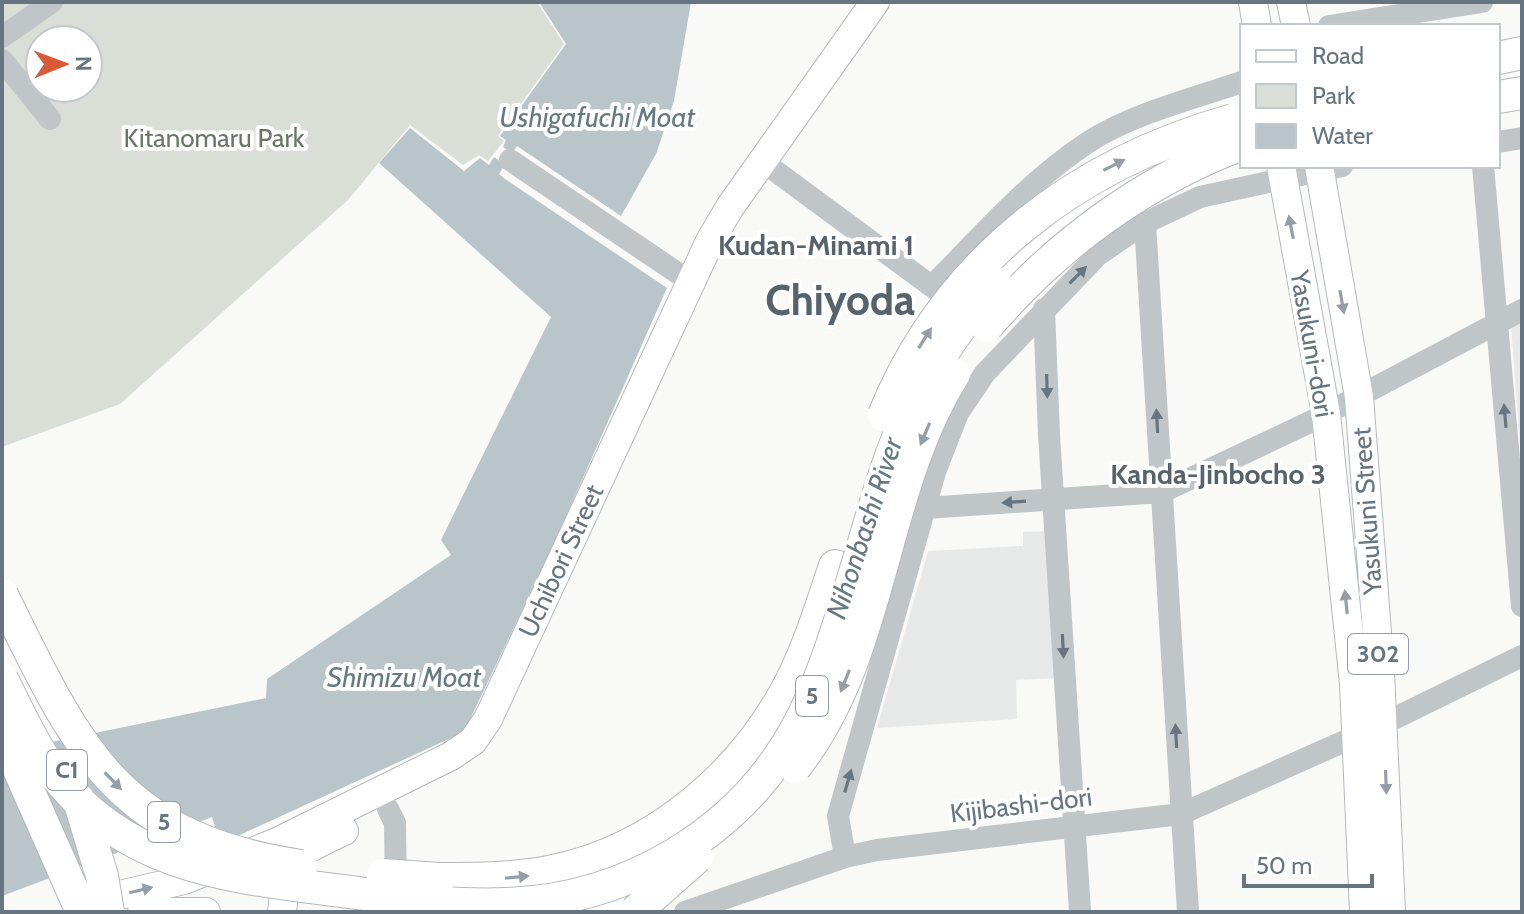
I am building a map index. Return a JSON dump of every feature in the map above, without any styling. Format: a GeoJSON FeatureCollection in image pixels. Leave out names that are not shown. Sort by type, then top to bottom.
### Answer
{"type":"FeatureCollection","features":[{"type":"Feature","properties":{"kind":"highway"},"geometry":{"type":"LineString","coordinates":[[1500,58],[1522,53]]}},
{"type":"Feature","properties":{"kind":"highway"},"geometry":{"type":"LineString","coordinates":[[1500,74],[1522,70]]}},
{"type":"Feature","properties":{"kind":"highway"},"geometry":{"type":"LineString","coordinates":[[1500,97],[1522,93]]}},
{"type":"Feature","properties":{"kind":"highway"},"geometry":{"type":"LineString","coordinates":[[1500,115],[1522,111]]}},
{"type":"Feature","properties":{"kind":"highway","name":"5"},"geometry":{"type":"LineString","coordinates":[[612,910],[711,816],[763,749],[799,677],[865,468],[889,403],[931,328],[973,274],[1041,211],[1095,176],[1168,140],[1240,128]]}},
{"type":"Feature","properties":{"kind":"highway","name":"5"},"geometry":{"type":"LineString","coordinates":[[2,679],[37,747],[70,791],[100,819],[129,838],[187,865],[254,880],[474,905],[562,899],[589,893],[642,873],[689,845],[733,810],[768,772],[797,728],[831,647],[892,455],[910,411],[930,372],[970,313],[1025,255],[1088,206],[1149,173],[1208,150],[1240,128]]}},
{"type":"Feature","properties":{"kind":"highway","name":"5"},"geometry":{"type":"LineString","coordinates":[[612,910],[666,885],[777,787],[825,724],[856,651],[898,508],[922,441],[950,380],[986,327],[1037,272],[1097,224],[1184,170],[1240,128]]}},
{"type":"Feature","properties":{"kind":"highway","name":"5"},"geometry":{"type":"LineString","coordinates":[[2,595],[57,704],[90,755],[121,790],[169,825],[226,850],[277,862],[374,875],[478,879],[532,875],[595,860],[633,843],[709,789],[747,750],[779,704],[807,646],[835,566]]}},
{"type":"Feature","properties":{"kind":"highway","name":"C1"},"geometry":{"type":"LineString","coordinates":[[2,638],[55,743],[77,794],[95,850],[88,910]]}},
{"type":"Feature","properties":{"kind":"highway","name":"C1"},"geometry":{"type":"LineString","coordinates":[[2,731],[88,910]]}},
{"type":"Feature","properties":{"kind":"highway"},"geometry":{"type":"LineString","coordinates":[[642,912],[666,885]]}},
{"type":"Feature","properties":{"kind":"main road","name":"Uchibori Street"},"geometry":{"type":"LineString","coordinates":[[282,912],[286,875],[298,856],[470,767],[497,740],[713,273],[770,166],[875,2]]}},
{"type":"Feature","properties":{"kind":"main road","name":"Uchibori Street"},"geometry":{"type":"LineString","coordinates":[[88,910],[184,880],[277,842],[451,756],[473,741],[488,719],[704,254],[730,207],[770,166],[895,2]]}},
{"type":"Feature","properties":{"kind":"main road"},"geometry":{"type":"LineString","coordinates":[[1253,2],[1257,24]]}},
{"type":"Feature","properties":{"kind":"main road"},"geometry":{"type":"LineString","coordinates":[[1291,2],[1296,24]]}},
{"type":"Feature","properties":{"kind":"main road","name":"Yasukuni-dori"},"geometry":{"type":"LineString","coordinates":[[1327,168],[1359,397]]}},
{"type":"Feature","properties":{"kind":"main road","name":"Yasukuni-dori"},"geometry":{"type":"LineString","coordinates":[[1282,172],[1326,414],[1357,736],[1364,912]]}},
{"type":"Feature","properties":{"kind":"main road","name":"Yasukuni Street"},"geometry":{"type":"LineString","coordinates":[[1359,397],[1383,724],[1391,912]]}},
{"type":"Feature","properties":{"kind":"main road"},"geometry":{"type":"LineString","coordinates":[[142,912],[206,912]]}},
{"type":"Feature","properties":{"kind":"street"},"geometry":{"type":"LineString","coordinates":[[2,37],[52,2]]}},
{"type":"Feature","properties":{"kind":"street"},"geometry":{"type":"LineString","coordinates":[[1342,24],[1482,2]]}},
{"type":"Feature","properties":{"kind":"street"},"geometry":{"type":"LineString","coordinates":[[2,60],[50,119]]}},
{"type":"Feature","properties":{"kind":"street"},"geometry":{"type":"LineString","coordinates":[[936,289],[1026,190],[1089,142],[1149,114],[1240,83]]}},
{"type":"Feature","properties":{"kind":"street"},"geometry":{"type":"LineString","coordinates":[[1500,142],[1522,138]]}},
{"type":"Feature","properties":{"kind":"street"},"geometry":{"type":"LineString","coordinates":[[510,160],[679,274]]}},
{"type":"Feature","properties":{"kind":"street"},"geometry":{"type":"LineString","coordinates":[[770,166],[936,289],[1002,345]]}},
{"type":"Feature","properties":{"kind":"street"},"geometry":{"type":"LineString","coordinates":[[845,857],[838,816],[935,472],[958,413],[1002,345],[1044,309],[1098,255],[1145,223],[1200,197],[1282,172],[1318,168]]}},
{"type":"Feature","properties":{"kind":"street"},"geometry":{"type":"LineString","coordinates":[[1483,168],[1496,324],[1519,530],[1522,606]]}},
{"type":"Feature","properties":{"kind":"street"},"geometry":{"type":"LineString","coordinates":[[1145,223],[1188,912]]}},
{"type":"Feature","properties":{"kind":"street"},"geometry":{"type":"LineString","coordinates":[[1044,309],[1080,912]]}},
{"type":"Feature","properties":{"kind":"street"},"geometry":{"type":"LineString","coordinates":[[925,508],[1162,492],[1326,414],[1522,310]]}},
{"type":"Feature","properties":{"kind":"street","name":"Kijibashi-dori"},"geometry":{"type":"LineString","coordinates":[[685,912],[712,908],[845,857],[877,850],[1181,814],[1383,724],[1522,656]]}},
{"type":"Feature","properties":{"kind":"street"},"geometry":{"type":"LineString","coordinates":[[388,809],[395,823],[396,912]]}},
{"type":"Feature","properties":{"kind":"shaded area"},"geometry":{"type":"Polygon","coordinates":[[[1522,320],[1522,472],[1511,326],[1522,320]]]}},
{"type":"Feature","properties":{"kind":"shaded area"},"geometry":{"type":"Polygon","coordinates":[[[1050,531],[1059,678],[1016,680],[1017,719],[877,728],[928,551],[1023,546],[1023,532],[1050,531]]]}},
{"type":"Feature","properties":{"kind":"green space","name":"Kitanomaru Park"},"geometry":{"type":"Polygon","coordinates":[[[2,2],[537,2],[564,44],[498,136],[504,141],[488,161],[479,155],[463,165],[410,125],[348,200],[120,404],[2,447],[2,2]]]}},
{"type":"Feature","properties":{"kind":"water","name":"Ushigafuchi Moat"},"geometry":{"type":"Polygon","coordinates":[[[539,2],[691,2],[674,101],[656,154],[621,216],[517,146],[512,153],[503,147],[506,140],[500,136],[566,44],[539,2]]]}},
{"type":"Feature","properties":{"kind":"water","name":"Shimizu Moat"},"geometry":{"type":"Polygon","coordinates":[[[410,128],[464,171],[480,158],[489,165],[494,157],[505,165],[499,174],[505,179],[667,288],[556,539],[464,732],[220,844],[212,817],[2,896],[2,752],[266,698],[267,679],[451,555],[441,540],[551,317],[379,163],[410,128]]]}},
{"type":"Feature","properties":{"kind":"district","name":"Kudan-Minami 1"},"geometry":{"type":"Point","coordinates":[816,245]}},
{"type":"Feature","properties":{"kind":"district","name":"Chiyoda"},"geometry":{"type":"Point","coordinates":[840,300]}},
{"type":"Feature","properties":{"kind":"district","name":"Kanda-Jinbocho 3"},"geometry":{"type":"Point","coordinates":[1218,474]}},
{"type":"Feature","properties":{"kind":"water label","name":"Nihonbashi River"},"geometry":{"type":"Point","coordinates":[864,528]}}]}
